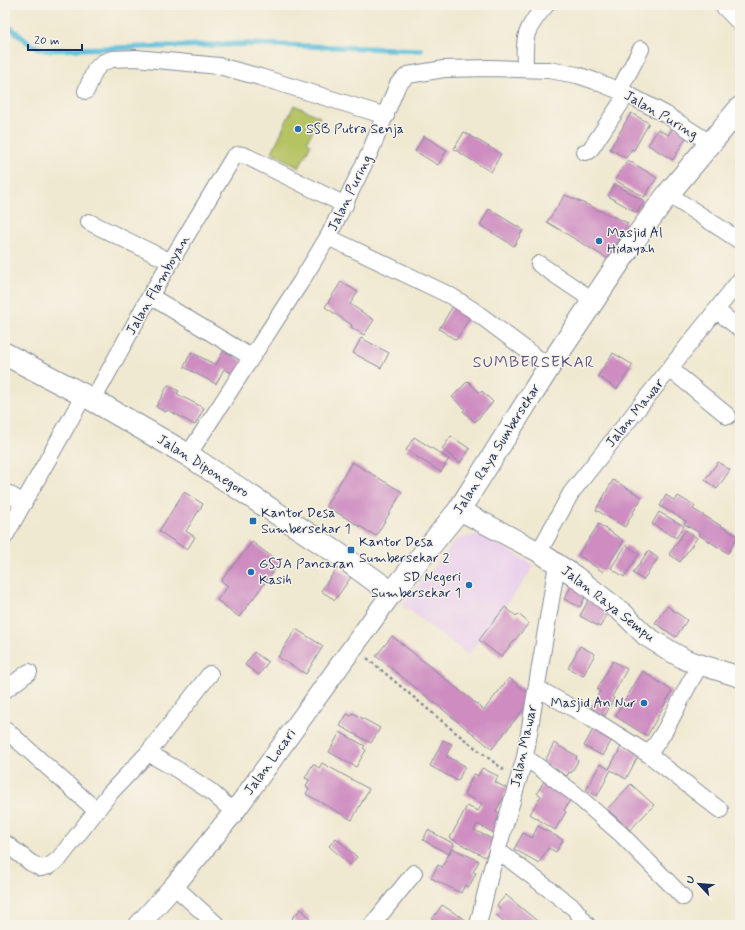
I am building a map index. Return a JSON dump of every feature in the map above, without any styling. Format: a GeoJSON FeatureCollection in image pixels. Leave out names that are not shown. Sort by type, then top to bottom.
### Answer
{"type":"FeatureCollection","features":[{"type":"Feature","properties":{"kind":"main road","name":"Jalan Raya Sumbersekar"},"geometry":{"type":"LineString","coordinates":[[392,594],[459,510],[549,367],[632,243],[668,194],[740,108]]}},
{"type":"Feature","properties":{"kind":"main road","name":"Jalan Diponegoro"},"geometry":{"type":"LineString","coordinates":[[5,354],[88,398],[188,455],[337,553],[392,594]]}},
{"type":"Feature","properties":{"kind":"street"},"geometry":{"type":"LineString","coordinates":[[525,69],[525,38],[532,22],[546,5]]}},
{"type":"Feature","properties":{"kind":"street"},"geometry":{"type":"LineString","coordinates":[[722,5],[740,23]]}},
{"type":"Feature","properties":{"kind":"street"},"geometry":{"type":"LineString","coordinates":[[585,152],[592,148],[623,92],[641,48]]}},
{"type":"Feature","properties":{"kind":"street"},"geometry":{"type":"LineString","coordinates":[[86,91],[95,70],[102,63],[112,59],[136,58],[219,66],[260,77],[386,116]]}},
{"type":"Feature","properties":{"kind":"street","name":"Jalan Puring"},"geometry":{"type":"LineString","coordinates":[[188,455],[328,237],[370,152],[398,84],[408,75],[444,69],[525,69],[548,70],[576,75],[623,92],[665,114],[710,143]]}},
{"type":"Feature","properties":{"kind":"street","name":"Jalan Flamboyan"},"geometry":{"type":"LineString","coordinates":[[5,536],[236,155],[241,154],[345,205]]}},
{"type":"Feature","properties":{"kind":"street"},"geometry":{"type":"LineString","coordinates":[[668,194],[740,241]]}},
{"type":"Feature","properties":{"kind":"street"},"geometry":{"type":"LineString","coordinates":[[89,222],[171,262]]}},
{"type":"Feature","properties":{"kind":"street"},"geometry":{"type":"LineString","coordinates":[[328,237],[451,296],[473,310],[549,367]]}},
{"type":"Feature","properties":{"kind":"street"},"geometry":{"type":"LineString","coordinates":[[539,264],[594,301]]}},
{"type":"Feature","properties":{"kind":"street","name":"Jalan Mawar"},"geometry":{"type":"LineString","coordinates":[[540,552],[571,493],[740,280]]}},
{"type":"Feature","properties":{"kind":"street"},"geometry":{"type":"LineString","coordinates":[[150,296],[251,357]]}},
{"type":"Feature","properties":{"kind":"street"},"geometry":{"type":"LineString","coordinates":[[716,310],[740,329]]}},
{"type":"Feature","properties":{"kind":"street"},"geometry":{"type":"LineString","coordinates":[[670,370],[728,416]]}},
{"type":"Feature","properties":{"kind":"street"},"geometry":{"type":"LineString","coordinates":[[5,492],[24,503]]}},
{"type":"Feature","properties":{"kind":"street","name":"Jalan Raya Sempu"},"geometry":{"type":"LineString","coordinates":[[459,510],[540,552],[624,614],[646,636],[686,660],[740,677]]}},
{"type":"Feature","properties":{"kind":"street","name":"Jalan Mawar"},"geometry":{"type":"LineString","coordinates":[[478,925],[497,850],[525,757],[557,564]]}},
{"type":"Feature","properties":{"kind":"street","name":"Jalan Locari"},"geometry":{"type":"LineString","coordinates":[[142,924],[234,812],[392,594]]}},
{"type":"Feature","properties":{"kind":"street"},"geometry":{"type":"LineString","coordinates":[[648,754],[667,727],[693,676],[701,664]]}},
{"type":"Feature","properties":{"kind":"street"},"geometry":{"type":"LineString","coordinates":[[5,690],[29,672]]}},
{"type":"Feature","properties":{"kind":"street"},"geometry":{"type":"LineString","coordinates":[[5,843],[31,863],[41,868],[49,866],[59,859],[110,793],[148,753],[210,674]]}},
{"type":"Feature","properties":{"kind":"street"},"geometry":{"type":"LineString","coordinates":[[536,688],[592,719],[648,754],[720,810]]}},
{"type":"Feature","properties":{"kind":"street"},"geometry":{"type":"LineString","coordinates":[[5,729],[97,811]]}},
{"type":"Feature","properties":{"kind":"street"},"geometry":{"type":"LineString","coordinates":[[148,753],[210,791],[234,812]]}},
{"type":"Feature","properties":{"kind":"street"},"geometry":{"type":"LineString","coordinates":[[525,757],[574,793],[621,834],[683,897]]}},
{"type":"Feature","properties":{"kind":"street"},"geometry":{"type":"LineString","coordinates":[[497,850],[574,908],[587,925]]}},
{"type":"Feature","properties":{"kind":"street"},"geometry":{"type":"LineString","coordinates":[[372,925],[414,873]]}},
{"type":"Feature","properties":{"kind":"street"},"geometry":{"type":"LineString","coordinates":[[174,886],[217,925]]}},
{"type":"Feature","properties":{"kind":"path"},"geometry":{"type":"LineString","coordinates":[[353,646],[455,732],[518,780]]}},
{"type":"Feature","properties":{"kind":"shaded area","name":"SD Negeri Sumbersekar 1"},"geometry":{"type":"Polygon","coordinates":[[[482,534],[535,566],[468,655],[402,605],[457,539],[482,534]]]}},
{"type":"Feature","properties":{"kind":"green space","name":"SSB Putra Senja"},"geometry":{"type":"Polygon","coordinates":[[[294,105],[320,117],[307,142],[311,144],[299,168],[272,152],[294,105]]]}},
{"type":"Feature","properties":{"kind":"building"},"geometry":{"type":"Polygon","coordinates":[[[631,113],[649,123],[634,150],[632,149],[626,158],[610,149],[631,113]]]}},
{"type":"Feature","properties":{"kind":"building"},"geometry":{"type":"Polygon","coordinates":[[[674,125],[688,134],[673,160],[648,145],[658,129],[668,135],[674,125]]]}},
{"type":"Feature","properties":{"kind":"building"},"geometry":{"type":"Polygon","coordinates":[[[464,132],[501,154],[491,172],[454,149],[464,132]]]}},
{"type":"Feature","properties":{"kind":"building"},"geometry":{"type":"Polygon","coordinates":[[[424,136],[447,150],[438,165],[415,151],[424,136]]]}},
{"type":"Feature","properties":{"kind":"building"},"geometry":{"type":"Polygon","coordinates":[[[628,160],[657,178],[644,197],[615,180],[628,160]]]}},
{"type":"Feature","properties":{"kind":"building"},"geometry":{"type":"Polygon","coordinates":[[[615,184],[644,201],[637,213],[608,196],[615,184]]]}},
{"type":"Feature","properties":{"kind":"building","name":"Masjid Al Hidayah"},"geometry":{"type":"Polygon","coordinates":[[[565,195],[628,223],[608,259],[547,222],[565,195]]]}},
{"type":"Feature","properties":{"kind":"building"},"geometry":{"type":"Polygon","coordinates":[[[489,209],[523,230],[514,246],[480,225],[489,209]]]}},
{"type":"Feature","properties":{"kind":"building"},"geometry":{"type":"Polygon","coordinates":[[[341,282],[358,292],[350,304],[374,320],[364,335],[325,307],[341,282]]]}},
{"type":"Feature","properties":{"kind":"building"},"geometry":{"type":"Polygon","coordinates":[[[456,301],[473,312],[456,340],[439,329],[456,301]]]}},
{"type":"Feature","properties":{"kind":"building"},"geometry":{"type":"Polygon","coordinates":[[[361,338],[389,353],[381,368],[353,353],[361,338]]]}},
{"type":"Feature","properties":{"kind":"building"},"geometry":{"type":"Polygon","coordinates":[[[224,350],[243,361],[235,375],[224,369],[216,384],[184,367],[191,352],[216,365],[224,350]]]}},
{"type":"Feature","properties":{"kind":"building"},"geometry":{"type":"Polygon","coordinates":[[[613,353],[633,365],[617,389],[598,376],[613,353]]]}},
{"type":"Feature","properties":{"kind":"building"},"geometry":{"type":"Polygon","coordinates":[[[468,381],[480,393],[482,391],[493,402],[475,422],[463,411],[465,409],[452,397],[468,381]]]}},
{"type":"Feature","properties":{"kind":"building"},"geometry":{"type":"Polygon","coordinates":[[[168,385],[179,391],[177,394],[204,408],[195,425],[168,410],[166,412],[156,407],[168,385]]]}},
{"type":"Feature","properties":{"kind":"building"},"geometry":{"type":"Polygon","coordinates":[[[451,436],[470,449],[460,463],[442,449],[451,436]]]}},
{"type":"Feature","properties":{"kind":"building"},"geometry":{"type":"Polygon","coordinates":[[[414,437],[449,459],[441,472],[406,450],[414,437]]]}},
{"type":"Feature","properties":{"kind":"building"},"geometry":{"type":"Polygon","coordinates":[[[352,462],[402,492],[376,536],[326,506],[352,462]]]}},
{"type":"Feature","properties":{"kind":"building"},"geometry":{"type":"Polygon","coordinates":[[[718,462],[730,470],[717,489],[705,480],[718,462]]]}},
{"type":"Feature","properties":{"kind":"building"},"geometry":{"type":"Polygon","coordinates":[[[613,480],[642,497],[625,527],[596,510],[613,480]]]}},
{"type":"Feature","properties":{"kind":"building"},"geometry":{"type":"Polygon","coordinates":[[[184,492],[203,504],[186,531],[195,537],[187,550],[159,531],[184,492]]]}},
{"type":"Feature","properties":{"kind":"building"},"geometry":{"type":"Polygon","coordinates":[[[666,495],[675,501],[678,496],[695,506],[693,509],[738,536],[728,553],[699,535],[700,533],[684,524],[686,521],[660,506],[666,495]]]}},
{"type":"Feature","properties":{"kind":"building"},"geometry":{"type":"Polygon","coordinates":[[[659,512],[684,526],[676,538],[652,524],[659,512]]]}},
{"type":"Feature","properties":{"kind":"building"},"geometry":{"type":"Polygon","coordinates":[[[599,524],[624,541],[603,572],[578,555],[599,524]]]}},
{"type":"Feature","properties":{"kind":"building"},"geometry":{"type":"Polygon","coordinates":[[[686,530],[697,538],[680,562],[669,554],[686,530]]]}},
{"type":"Feature","properties":{"kind":"building","name":"GSJA Pancaran Kasih"},"geometry":{"type":"Polygon","coordinates":[[[252,542],[280,563],[239,617],[217,600],[228,586],[221,581],[252,542]]]}},
{"type":"Feature","properties":{"kind":"building"},"geometry":{"type":"Polygon","coordinates":[[[626,545],[639,554],[624,577],[611,568],[626,545]]]}},
{"type":"Feature","properties":{"kind":"building"},"geometry":{"type":"Polygon","coordinates":[[[648,551],[658,558],[643,580],[633,573],[648,551]]]}},
{"type":"Feature","properties":{"kind":"building"},"geometry":{"type":"Polygon","coordinates":[[[337,568],[351,577],[335,600],[321,591],[337,568]]]}},
{"type":"Feature","properties":{"kind":"building"},"geometry":{"type":"Polygon","coordinates":[[[573,583],[588,591],[580,607],[564,599],[573,583]]]}},
{"type":"Feature","properties":{"kind":"building"},"geometry":{"type":"Polygon","coordinates":[[[589,599],[609,610],[600,627],[580,616],[589,599]]]}},
{"type":"Feature","properties":{"kind":"building"},"geometry":{"type":"Polygon","coordinates":[[[667,606],[687,620],[676,637],[655,623],[667,606]]]}},
{"type":"Feature","properties":{"kind":"building"},"geometry":{"type":"Polygon","coordinates":[[[505,607],[516,616],[518,614],[529,623],[501,657],[479,640],[505,607]]]}},
{"type":"Feature","properties":{"kind":"building"},"geometry":{"type":"Polygon","coordinates":[[[296,629],[323,646],[306,674],[278,657],[296,629]]]}},
{"type":"Feature","properties":{"kind":"building"},"geometry":{"type":"Polygon","coordinates":[[[392,636],[484,710],[509,678],[533,697],[492,749],[376,656],[392,636]]]}},
{"type":"Feature","properties":{"kind":"building"},"geometry":{"type":"Polygon","coordinates":[[[580,646],[595,654],[583,676],[568,668],[580,646]]]}},
{"type":"Feature","properties":{"kind":"building"},"geometry":{"type":"Polygon","coordinates":[[[254,652],[268,662],[259,675],[245,665],[254,652]]]}},
{"type":"Feature","properties":{"kind":"building"},"geometry":{"type":"Polygon","coordinates":[[[613,661],[627,669],[612,697],[614,698],[605,716],[591,708],[600,691],[597,689],[613,661]]]}},
{"type":"Feature","properties":{"kind":"building","name":"Masjid An Nur"},"geometry":{"type":"Polygon","coordinates":[[[643,671],[672,691],[647,736],[615,716],[643,671]]]}},
{"type":"Feature","properties":{"kind":"building"},"geometry":{"type":"Polygon","coordinates":[[[353,713],[380,728],[371,743],[340,726],[347,714],[351,716],[353,713]]]}},
{"type":"Feature","properties":{"kind":"building"},"geometry":{"type":"Polygon","coordinates":[[[596,724],[615,734],[603,756],[584,746],[596,724]]]}},
{"type":"Feature","properties":{"kind":"building"},"geometry":{"type":"Polygon","coordinates":[[[340,732],[365,746],[363,748],[366,750],[356,767],[329,752],[340,732]]]}},
{"type":"Feature","properties":{"kind":"building"},"geometry":{"type":"Polygon","coordinates":[[[443,740],[452,744],[446,756],[465,766],[458,781],[430,766],[443,740]]]}},
{"type":"Feature","properties":{"kind":"building"},"geometry":{"type":"Polygon","coordinates":[[[554,743],[577,756],[576,759],[578,761],[571,773],[569,772],[567,776],[544,763],[554,743]]]}},
{"type":"Feature","properties":{"kind":"building"},"geometry":{"type":"Polygon","coordinates":[[[622,745],[639,754],[626,779],[611,770],[597,796],[586,790],[600,764],[609,769],[622,745]]]}},
{"type":"Feature","properties":{"kind":"building"},"geometry":{"type":"Polygon","coordinates":[[[322,763],[369,789],[352,820],[306,794],[309,788],[306,786],[309,780],[305,778],[313,764],[319,768],[322,763]]]}},
{"type":"Feature","properties":{"kind":"building"},"geometry":{"type":"Polygon","coordinates":[[[482,768],[498,776],[495,782],[508,789],[496,811],[506,816],[496,834],[477,824],[474,830],[494,840],[485,857],[450,838],[467,806],[478,811],[482,804],[464,794],[474,774],[478,776],[482,768]]]}},
{"type":"Feature","properties":{"kind":"building"},"geometry":{"type":"Polygon","coordinates":[[[546,778],[573,795],[564,810],[566,812],[555,830],[530,814],[541,796],[537,793],[546,778]]]}},
{"type":"Feature","properties":{"kind":"building"},"geometry":{"type":"Polygon","coordinates":[[[631,784],[654,805],[630,830],[607,809],[631,784]]]}},
{"type":"Feature","properties":{"kind":"building"},"geometry":{"type":"Polygon","coordinates":[[[538,826],[563,840],[556,852],[548,848],[539,863],[514,849],[523,833],[532,838],[538,826]]]}},
{"type":"Feature","properties":{"kind":"building"},"geometry":{"type":"Polygon","coordinates":[[[428,830],[454,844],[449,854],[423,840],[428,830]]]}},
{"type":"Feature","properties":{"kind":"building"},"geometry":{"type":"Polygon","coordinates":[[[336,838],[357,857],[350,865],[329,846],[336,838]]]}},
{"type":"Feature","properties":{"kind":"building"},"geometry":{"type":"Polygon","coordinates":[[[452,848],[479,861],[473,872],[476,873],[469,887],[465,885],[461,893],[431,878],[438,865],[442,867],[452,848]]]}},
{"type":"Feature","properties":{"kind":"building"},"geometry":{"type":"Polygon","coordinates":[[[506,895],[542,925],[508,925],[495,914],[500,908],[497,905],[506,895]]]}},
{"type":"Feature","properties":{"kind":"building"},"geometry":{"type":"Polygon","coordinates":[[[442,905],[467,921],[465,925],[434,925],[430,922],[442,905]]]}},
{"type":"Feature","properties":{"kind":"building"},"geometry":{"type":"Polygon","coordinates":[[[301,909],[310,918],[303,925],[298,925],[292,918],[301,909]]]}},
{"type":"Feature","properties":{"kind":"waterway"},"geometry":{"type":"LineString","coordinates":[[5,23],[31,45],[45,50],[246,44],[421,50]]}},
{"type":"Feature","properties":{"kind":"place","name":"SSB Putra Senja"},"geometry":{"type":"Point","coordinates":[298,129]}},
{"type":"Feature","properties":{"kind":"place","name":"Masjid Al Hidayah"},"geometry":{"type":"Point","coordinates":[599,241]}},
{"type":"Feature","properties":{"kind":"place","name":"Kantor Desa Sumbersekar 1"},"geometry":{"type":"Point","coordinates":[253,521]}},
{"type":"Feature","properties":{"kind":"place","name":"Kantor Desa Sumbersekar 2"},"geometry":{"type":"Point","coordinates":[351,550]}},
{"type":"Feature","properties":{"kind":"place","name":"GSJA Pancaran Kasih"},"geometry":{"type":"Point","coordinates":[251,572]}},
{"type":"Feature","properties":{"kind":"place","name":"SD Negeri Sumbersekar 1"},"geometry":{"type":"Point","coordinates":[469,585]}},
{"type":"Feature","properties":{"kind":"place","name":"Masjid An Nur"},"geometry":{"type":"Point","coordinates":[644,703]}},
{"type":"Feature","properties":{"kind":"district","name":"SUMBERSEKAR"},"geometry":{"type":"Point","coordinates":[534,362]}}]}
